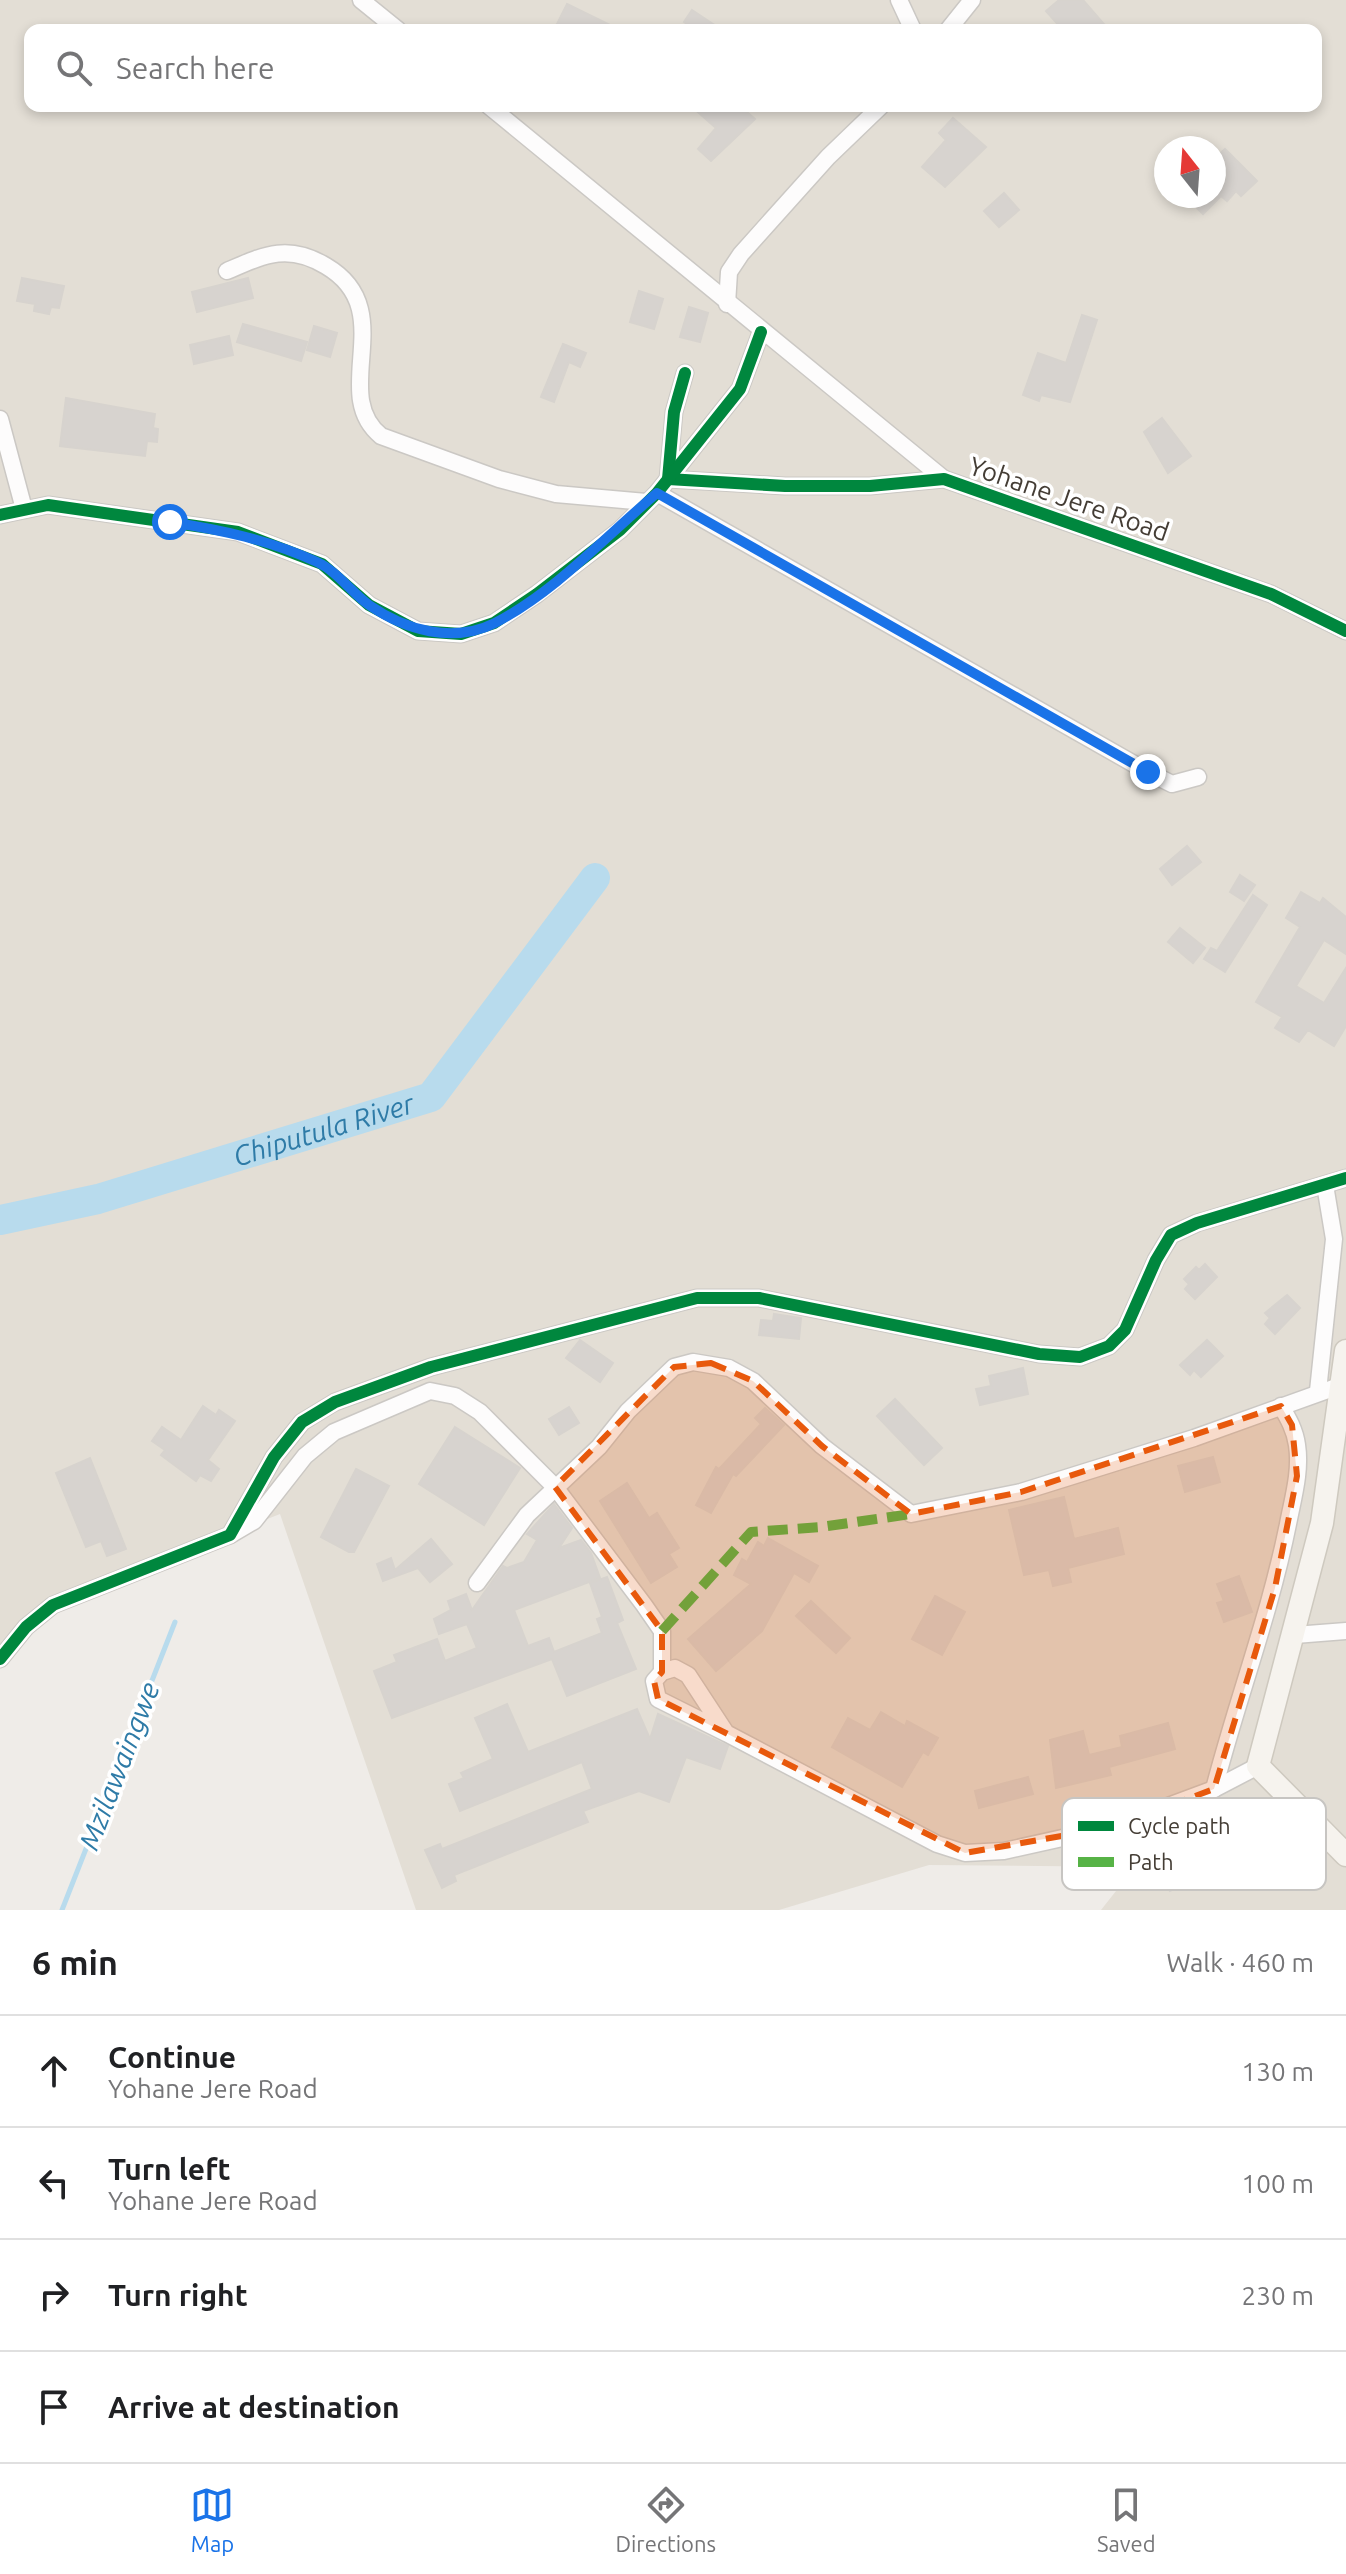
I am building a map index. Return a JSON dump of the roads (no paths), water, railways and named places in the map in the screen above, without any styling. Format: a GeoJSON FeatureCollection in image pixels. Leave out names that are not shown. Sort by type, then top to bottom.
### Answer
{"type":"FeatureCollection","features":[{"type":"Feature","properties":{"kind":"street"},"geometry":{"type":"LineString","coordinates":[[361,0],[391,24]]}},
{"type":"Feature","properties":{"kind":"street"},"geometry":{"type":"LineString","coordinates":[[899,0],[910,24]]}},
{"type":"Feature","properties":{"kind":"street"},"geometry":{"type":"LineString","coordinates":[[953,24],[972,0]]}},
{"type":"Feature","properties":{"kind":"street"},"geometry":{"type":"LineString","coordinates":[[496,112],[944,479]]}},
{"type":"Feature","properties":{"kind":"street"},"geometry":{"type":"LineString","coordinates":[[727,304],[729,272],[741,254],[828,157],[875,112]]}},
{"type":"Feature","properties":{"kind":"street","name":"Yohane Jere Road"},"geometry":{"type":"LineString","coordinates":[[227,271],[256,256],[280,252],[322,263],[347,279],[362,320],[360,410],[370,427],[381,436],[499,479],[556,494],[842,486],[944,479],[1271,594],[1346,631]]}},
{"type":"Feature","properties":{"kind":"street"},"geometry":{"type":"LineString","coordinates":[[0,515],[48,505],[238,532],[322,564],[369,605],[418,631],[461,634],[494,623],[620,530],[657,491],[740,389],[761,332]]}},
{"type":"Feature","properties":{"kind":"street"},"geometry":{"type":"LineString","coordinates":[[657,491],[685,373]]}},
{"type":"Feature","properties":{"kind":"street"},"geometry":{"type":"LineString","coordinates":[[0,419],[24,509]]}},
{"type":"Feature","properties":{"kind":"street"},"geometry":{"type":"LineString","coordinates":[[657,491],[1148,772],[1172,784],[1198,777]]}},
{"type":"Feature","properties":{"kind":"street"},"geometry":{"type":"LineString","coordinates":[[230,1535],[274,1457],[302,1422],[335,1402],[431,1367],[697,1298],[759,1298],[1039,1354],[1080,1357],[1109,1346],[1125,1330],[1156,1260],[1171,1235],[1211,1219],[1346,1178]]}},
{"type":"Feature","properties":{"kind":"street"},"geometry":{"type":"LineString","coordinates":[[1190,1798],[1258,1766],[1295,1635],[1322,1523],[1334,1239],[1325,1185]]}},
{"type":"Feature","properties":{"kind":"street"},"geometry":{"type":"LineString","coordinates":[[477,1583],[527,1515],[599,1447],[628,1411],[674,1367],[693,1362],[729,1368],[753,1381],[822,1446],[911,1514],[1021,1492],[1194,1438],[1328,1389],[1346,1351]]}},
{"type":"Feature","properties":{"kind":"street"},"geometry":{"type":"LineString","coordinates":[[0,1659],[26,1627],[53,1605],[230,1535],[254,1521],[305,1456],[334,1432],[430,1391],[455,1396],[480,1412],[555,1487],[662,1631],[662,1672]]}},
{"type":"Feature","properties":{"kind":"street"},"geometry":{"type":"LineString","coordinates":[[1214,1789],[1237,1701],[1275,1588],[1297,1476],[1298,1445],[1292,1425],[1281,1406]]}},
{"type":"Feature","properties":{"kind":"street"},"geometry":{"type":"LineString","coordinates":[[1295,1635],[1346,1631]]}},
{"type":"Feature","properties":{"kind":"street"},"geometry":{"type":"LineString","coordinates":[[726,1733],[688,1675],[675,1668],[662,1672],[654,1681],[658,1699],[937,1844],[965,1853],[1004,1851],[1062,1838]]}},
{"type":"Feature","properties":{"kind":"street"},"geometry":{"type":"LineString","coordinates":[[1258,1766],[1290,1798]]}},
{"type":"Feature","properties":{"kind":"street"},"geometry":{"type":"LineString","coordinates":[[1326,1835],[1346,1855]]}},
{"type":"Feature","properties":{"kind":"waterway","name":"Chiputula River"},"geometry":{"type":"LineString","coordinates":[[0,1220],[98,1199],[431,1097],[595,878]]}},
{"type":"Feature","properties":{"kind":"waterway","name":"Mzilawaingwe"},"geometry":{"type":"LineString","coordinates":[[62,1910],[175,1622]]}}]}
